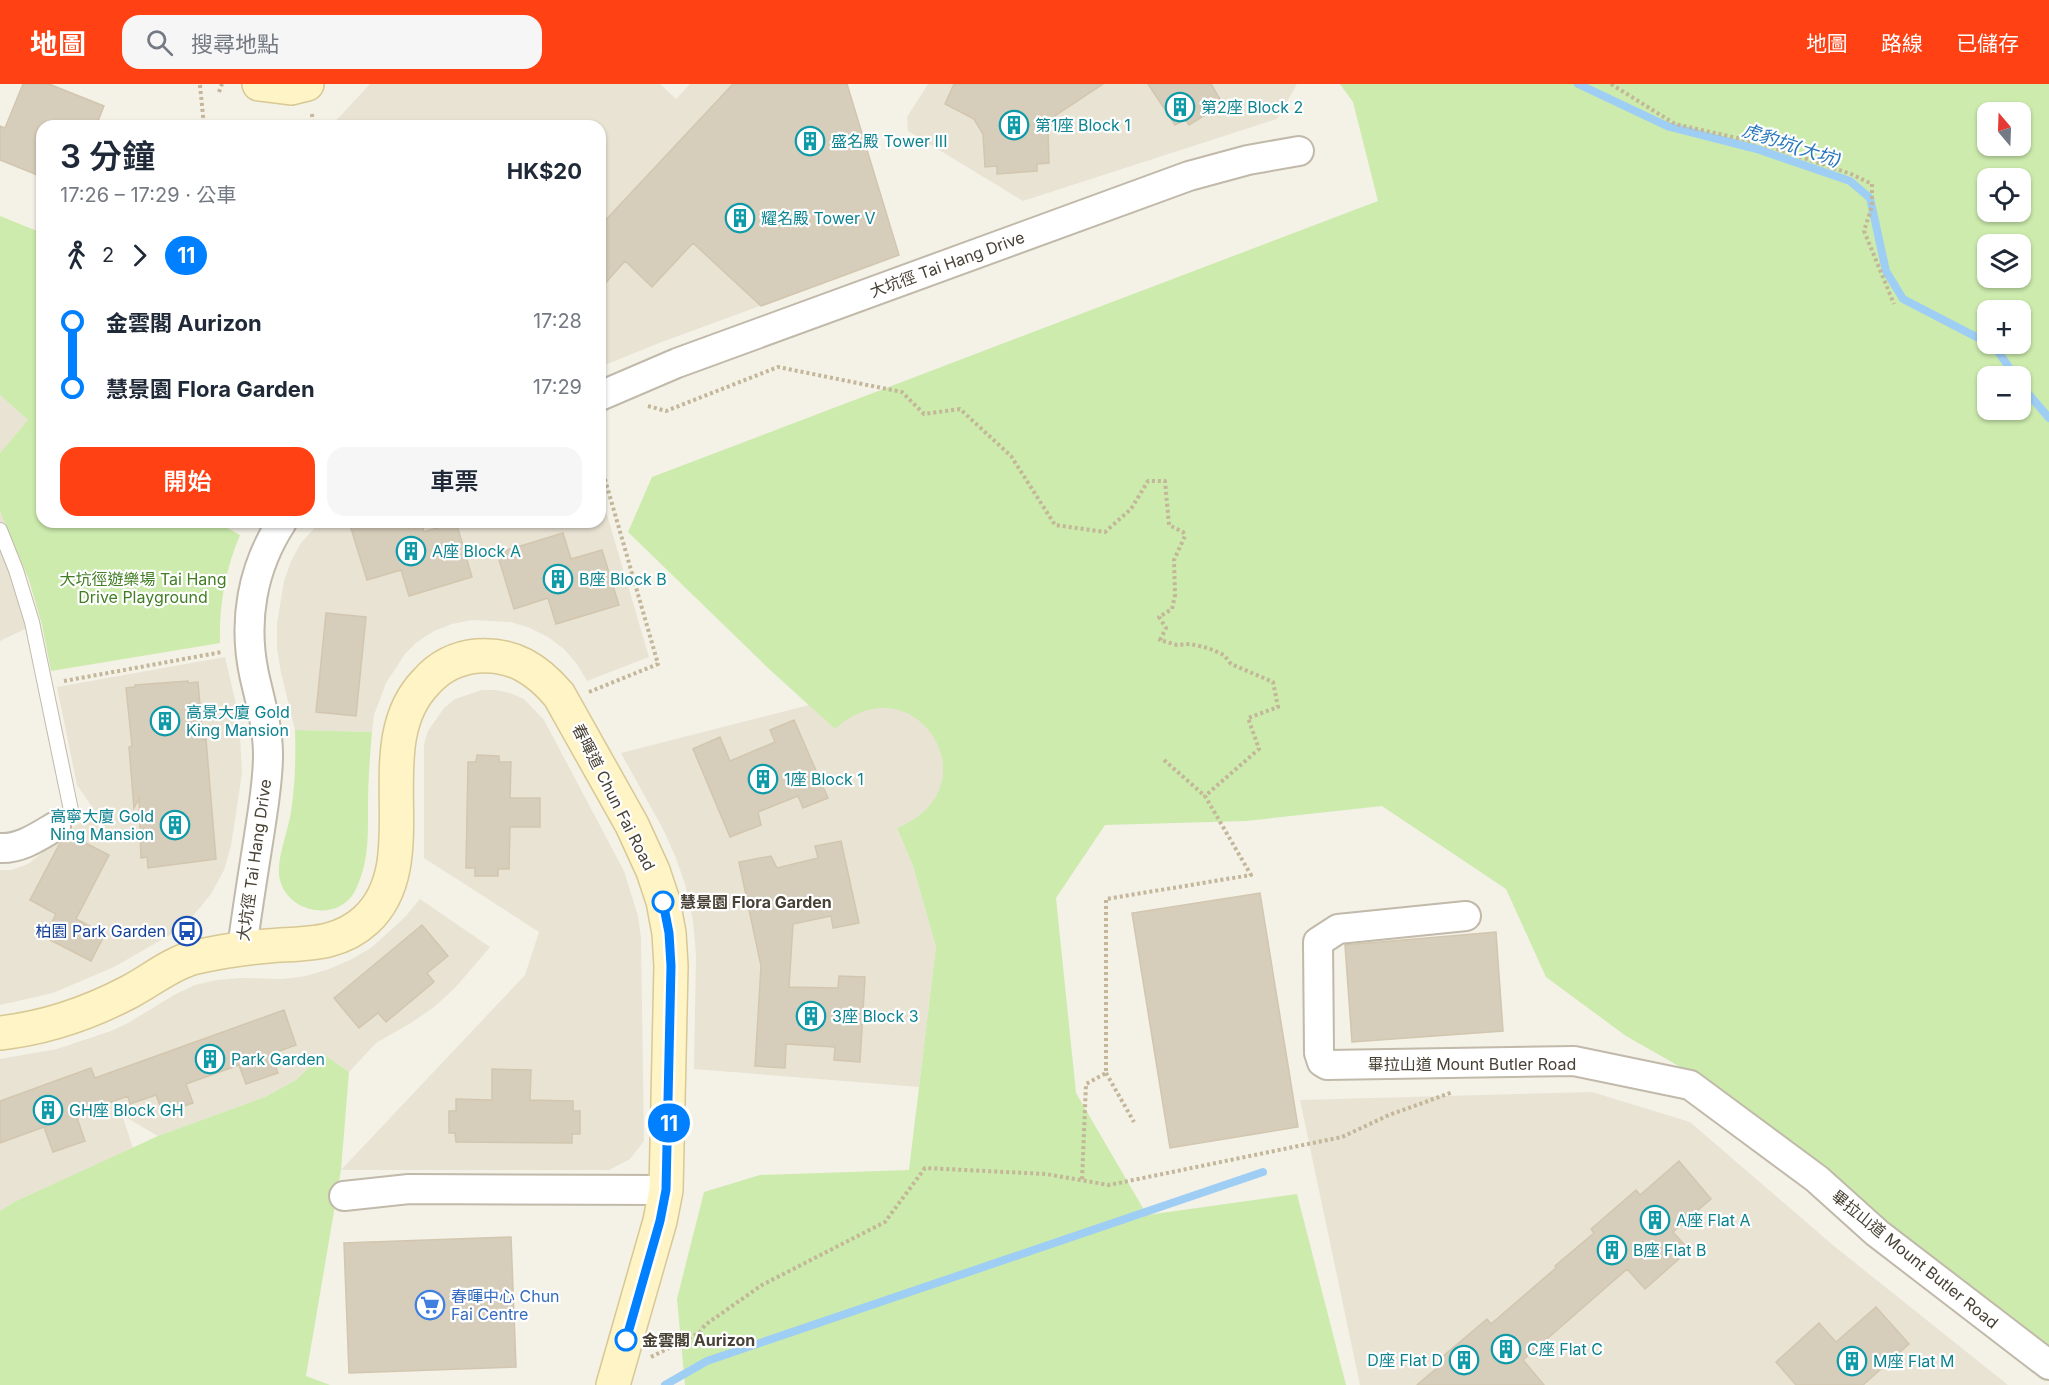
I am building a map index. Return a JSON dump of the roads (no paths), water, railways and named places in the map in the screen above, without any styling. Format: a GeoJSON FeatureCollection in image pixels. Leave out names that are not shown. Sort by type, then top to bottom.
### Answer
{"type":"FeatureCollection","features":[{"type":"Feature","properties":{"kind":"street"},"geometry":{"type":"LineString","coordinates":[[259,84],[291,88],[307,84]]}},
{"type":"Feature","properties":{"kind":"street","name":"大坑徑 Tai Hang Drive"},"geometry":{"type":"LineString","coordinates":[[606,393],[677,363],[1189,176],[1248,160],[1299,151]]}},
{"type":"Feature","properties":{"kind":"street","name":"大坑徑 Tai Hang Drive"},"geometry":{"type":"LineString","coordinates":[[0,1033],[65,1019],[127,993],[177,963],[208,954],[242,949],[265,796],[268,753],[264,712],[251,656],[250,615],[256,577],[263,557],[279,528]]}},
{"type":"Feature","properties":{"kind":"street","name":"春暉道 Chun Fai Road"},"geometry":{"type":"LineString","coordinates":[[242,949],[311,944],[335,939],[356,929],[373,913],[386,893],[392,870],[396,838],[399,737],[407,708],[413,696],[433,674],[459,660],[491,656],[523,663],[548,682],[570,712],[632,825],[653,871],[663,902],[669,933],[671,966],[666,1190],[660,1221],[613,1385]]}},
{"type":"Feature","properties":{"kind":"street"},"geometry":{"type":"LineString","coordinates":[[0,848],[24,844],[56,826]]}},
{"type":"Feature","properties":{"kind":"street","name":"畢拉山道 Mount Butler Road"},"geometry":{"type":"LineString","coordinates":[[1466,916],[1338,929],[1318,942],[1319,1053],[1322,1062],[1327,1065],[1574,1061],[1690,1086],[1818,1179],[1877,1233],[2049,1365]]}},
{"type":"Feature","properties":{"kind":"street"},"geometry":{"type":"LineString","coordinates":[[344,1196],[409,1188],[666,1190]]}},
{"type":"Feature","properties":{"kind":"lane"},"geometry":{"type":"LineString","coordinates":[[0,531],[16,570],[32,622],[72,815],[56,826]]}},
{"type":"Feature","properties":{"kind":"waterway","name":"虎豹坑(大坑)"},"geometry":{"type":"LineString","coordinates":[[1578,84],[1667,126],[1757,149],[1850,181],[1870,198],[1886,271],[1903,299],[1977,337]]}},
{"type":"Feature","properties":{"kind":"waterway","name":"虎豹坑(大坑)"},"geometry":{"type":"LineString","coordinates":[[2000,354],[2008,366]]}},
{"type":"Feature","properties":{"kind":"waterway","name":"虎豹坑(大坑)"},"geometry":{"type":"LineString","coordinates":[[2031,397],[2049,418]]}},
{"type":"Feature","properties":{"kind":"waterway"},"geometry":{"type":"LineString","coordinates":[[665,1385],[707,1361],[1263,1172]]}},
{"type":"Feature","properties":{"kind":"place","name":"第2座 Block 2"},"geometry":{"type":"Point","coordinates":[1180,107]}},
{"type":"Feature","properties":{"kind":"place","name":"第1座 Block 1"},"geometry":{"type":"Point","coordinates":[1014,125]}},
{"type":"Feature","properties":{"kind":"place","name":"盛名殿 Tower III"},"geometry":{"type":"Point","coordinates":[810,141]}},
{"type":"Feature","properties":{"kind":"place","name":"耀名殿 Tower V"},"geometry":{"type":"Point","coordinates":[740,218]}},
{"type":"Feature","properties":{"kind":"place","name":"A座 Block A"},"geometry":{"type":"Point","coordinates":[411,551]}},
{"type":"Feature","properties":{"kind":"place","name":"B座 Block B"},"geometry":{"type":"Point","coordinates":[558,579]}},
{"type":"Feature","properties":{"kind":"place","name":"高景大廈 Gold King Mansion"},"geometry":{"type":"Point","coordinates":[165,721]}},
{"type":"Feature","properties":{"kind":"place","name":"1座 Block 1"},"geometry":{"type":"Point","coordinates":[763,779]}},
{"type":"Feature","properties":{"kind":"place","name":"高寧大廈 Gold Ning Mansion"},"geometry":{"type":"Point","coordinates":[175,825]}},
{"type":"Feature","properties":{"kind":"place","name":"慧景園 Flora Garden"},"geometry":{"type":"Point","coordinates":[663,902]}},
{"type":"Feature","properties":{"kind":"place","name":"柏園 Park Garden"},"geometry":{"type":"Point","coordinates":[187,931]}},
{"type":"Feature","properties":{"kind":"place","name":"3座 Block 3"},"geometry":{"type":"Point","coordinates":[811,1016]}},
{"type":"Feature","properties":{"kind":"place","name":"Park Garden"},"geometry":{"type":"Point","coordinates":[210,1059]}},
{"type":"Feature","properties":{"kind":"place","name":"GH座 Block GH"},"geometry":{"type":"Point","coordinates":[48,1110]}},
{"type":"Feature","properties":{"kind":"place","name":"A座 Flat A"},"geometry":{"type":"Point","coordinates":[1655,1220]}},
{"type":"Feature","properties":{"kind":"place","name":"B座 Flat B"},"geometry":{"type":"Point","coordinates":[1612,1250]}},
{"type":"Feature","properties":{"kind":"place","name":"春暉中心 Chun Fai Centre"},"geometry":{"type":"Point","coordinates":[430,1305]}},
{"type":"Feature","properties":{"kind":"place","name":"金雲閣 Aurizon"},"geometry":{"type":"Point","coordinates":[626,1340]}},
{"type":"Feature","properties":{"kind":"place","name":"C座 Flat C"},"geometry":{"type":"Point","coordinates":[1506,1349]}},
{"type":"Feature","properties":{"kind":"place","name":"D座 Flat D"},"geometry":{"type":"Point","coordinates":[1464,1360]}},
{"type":"Feature","properties":{"kind":"place","name":"M座 Flat M"},"geometry":{"type":"Point","coordinates":[1852,1361]}},
{"type":"Feature","properties":{"kind":"park label","name":"大坑徑遊樂場 Tai Hang Drive Playground"},"geometry":{"type":"Point","coordinates":[143,588]}}]}
